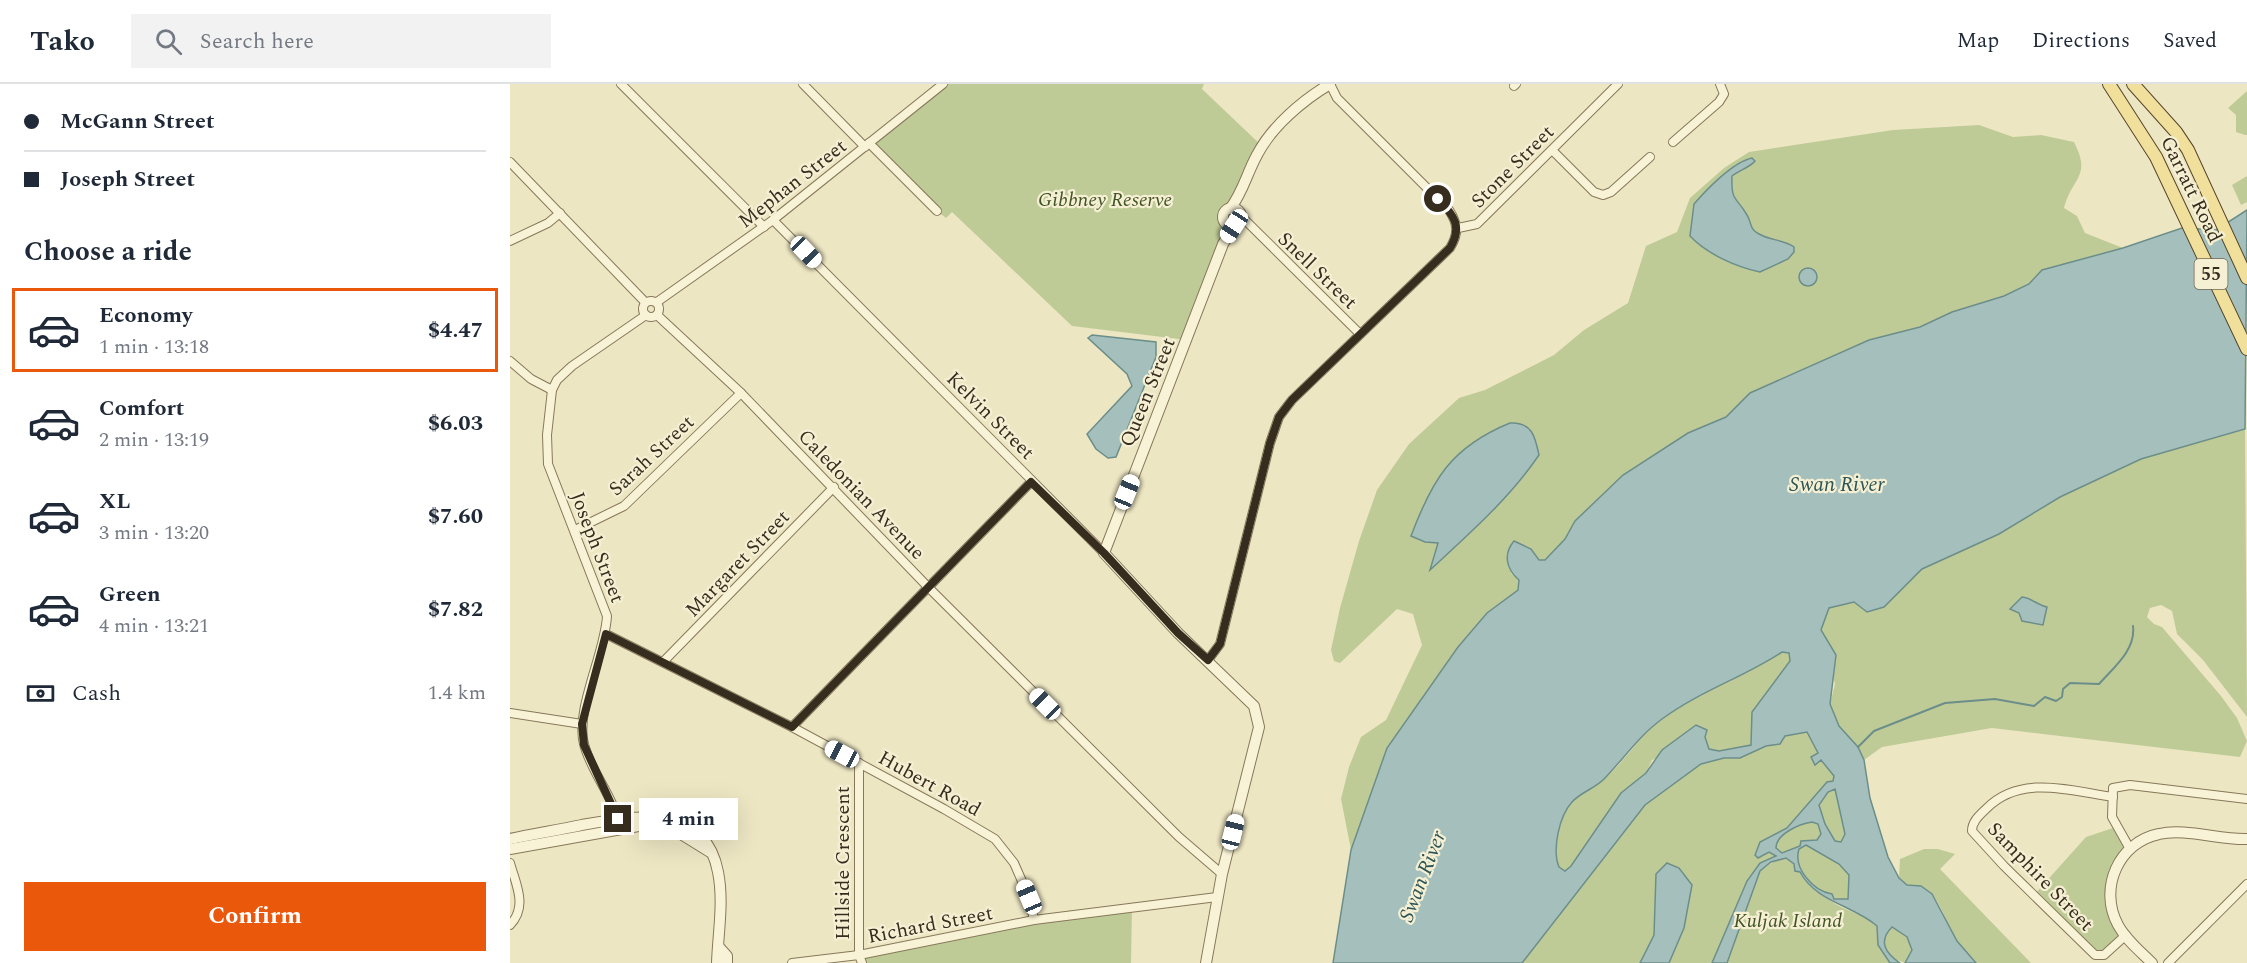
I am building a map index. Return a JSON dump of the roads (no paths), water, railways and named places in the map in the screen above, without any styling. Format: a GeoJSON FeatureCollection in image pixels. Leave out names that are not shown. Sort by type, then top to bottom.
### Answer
{"type":"FeatureCollection","features":[{"type":"Feature","properties":{"kind":"main road","name":"Garratt Road"},"geometry":{"type":"LineString","coordinates":[[2109,84],[2141,131],[2247,349]]}},
{"type":"Feature","properties":{"kind":"main road","name":"Garratt Road"},"geometry":{"type":"LineString","coordinates":[[2133,84],[2176,132],[2247,278]]}},
{"type":"Feature","properties":{"kind":"street"},"geometry":{"type":"LineString","coordinates":[[621,84],[764,227]]}},
{"type":"Feature","properties":{"kind":"street"},"geometry":{"type":"LineString","coordinates":[[802,84],[937,211]]}},
{"type":"Feature","properties":{"kind":"street","name":"Mephan Street"},"geometry":{"type":"LineString","coordinates":[[657,302],[764,227],[943,84]]}},
{"type":"Feature","properties":{"kind":"street"},"geometry":{"type":"LineString","coordinates":[[1330,84],[1341,102],[1449,210],[1458,228]]}},
{"type":"Feature","properties":{"kind":"street","name":"Queen Street"},"geometry":{"type":"LineString","coordinates":[[1104,553],[1256,156],[1270,136],[1309,98],[1330,84]]}},
{"type":"Feature","properties":{"kind":"street","name":"Stone Street"},"geometry":{"type":"LineString","coordinates":[[1208,660],[1220,644],[1270,443],[1279,417],[1292,400],[1359,333],[1450,248],[1456,238],[1458,228],[1477,224],[1618,84]]}},
{"type":"Feature","properties":{"kind":"street"},"geometry":{"type":"LineString","coordinates":[[1673,142],[1719,102],[1724,94],[1720,84]]}},
{"type":"Feature","properties":{"kind":"street"},"geometry":{"type":"LineString","coordinates":[[1552,150],[1594,192],[1603,195],[1611,192],[1650,157]]}},
{"type":"Feature","properties":{"kind":"street"},"geometry":{"type":"LineString","coordinates":[[510,162],[645,302]]}},
{"type":"Feature","properties":{"kind":"street"},"geometry":{"type":"LineString","coordinates":[[510,241],[548,223],[560,213]]}},
{"type":"Feature","properties":{"kind":"street","name":"Snell Street"},"geometry":{"type":"LineString","coordinates":[[1234,218],[1254,231],[1359,333]]}},
{"type":"Feature","properties":{"kind":"street","name":"Kelvin Street"},"geometry":{"type":"LineString","coordinates":[[773,220],[1104,553],[1178,633],[1254,706],[1258,713],[1259,727],[1222,874]]}},
{"type":"Feature","properties":{"kind":"street"},"geometry":{"type":"LineString","coordinates":[[510,361],[531,379],[552,390],[557,380],[572,366],[646,315],[657,315],[660,309],[657,302],[651,300],[645,302]]}},
{"type":"Feature","properties":{"kind":"street"},"geometry":{"type":"LineString","coordinates":[[645,302],[643,309],[646,315]]}},
{"type":"Feature","properties":{"kind":"street","name":"Caledonian Avenue"},"geometry":{"type":"LineString","coordinates":[[657,315],[741,393],[928,587],[1179,837],[1222,874]]}},
{"type":"Feature","properties":{"kind":"street","name":"Joseph Street"},"geometry":{"type":"LineString","coordinates":[[552,390],[546,450],[548,464],[607,616],[606,634],[582,724],[584,745],[619,823]]}},
{"type":"Feature","properties":{"kind":"street","name":"Sarah Street"},"geometry":{"type":"LineString","coordinates":[[575,530],[624,506],[741,393]]}},
{"type":"Feature","properties":{"kind":"street"},"geometry":{"type":"LineString","coordinates":[[792,727],[1031,482]]}},
{"type":"Feature","properties":{"kind":"street","name":"Margaret Street"},"geometry":{"type":"LineString","coordinates":[[664,662],[834,487]]}},
{"type":"Feature","properties":{"kind":"street","name":"Hubert Road"},"geometry":{"type":"LineString","coordinates":[[606,634],[792,727],[994,839],[1014,863],[1029,897],[1034,920]]}},
{"type":"Feature","properties":{"kind":"street"},"geometry":{"type":"LineString","coordinates":[[510,713],[582,724]]}},
{"type":"Feature","properties":{"kind":"street","name":"Hillside Crescent"},"geometry":{"type":"LineString","coordinates":[[858,763],[860,959]]}},
{"type":"Feature","properties":{"kind":"street"},"geometry":{"type":"LineString","coordinates":[[2130,849],[2112,817],[2114,788],[2130,785],[2247,799]]}},
{"type":"Feature","properties":{"kind":"street","name":"Samphire Street"},"geometry":{"type":"LineString","coordinates":[[2113,797],[2039,787],[2016,789],[1996,799],[1974,820],[1972,831],[2004,866],[2095,955],[2104,955],[2126,935]]}},
{"type":"Feature","properties":{"kind":"street"},"geometry":{"type":"LineString","coordinates":[[510,839],[619,823],[655,821],[684,835],[710,852],[718,871],[719,947],[717,963]]}},
{"type":"Feature","properties":{"kind":"street"},"geometry":{"type":"LineString","coordinates":[[510,849],[619,823]]}},
{"type":"Feature","properties":{"kind":"street"},"geometry":{"type":"LineString","coordinates":[[2152,963],[2117,924],[2112,900],[2112,878],[2121,859],[2136,841],[2161,833],[2245,840]]}},
{"type":"Feature","properties":{"kind":"street"},"geometry":{"type":"LineString","coordinates":[[510,862],[521,902],[517,916],[510,925]]}},
{"type":"Feature","properties":{"kind":"street"},"geometry":{"type":"LineString","coordinates":[[1206,963],[1222,874]]}},
{"type":"Feature","properties":{"kind":"street"},"geometry":{"type":"LineString","coordinates":[[2168,963],[2247,884]]}},
{"type":"Feature","properties":{"kind":"street","name":"Richard Street"},"geometry":{"type":"LineString","coordinates":[[792,963],[860,959],[1034,920],[1217,897]]}},
{"type":"Feature","properties":{"kind":"street"},"geometry":{"type":"LineString","coordinates":[[719,947],[727,956],[727,963]]}},
{"type":"Feature","properties":{"kind":"water"},"geometry":{"type":"Polygon","coordinates":[[[1752,158],[1755,161],[1753,163],[1732,176],[1733,195],[1756,232],[1794,247],[1794,252],[1788,259],[1760,272],[1722,259],[1705,249],[1690,236],[1694,204],[1729,170],[1752,158]]]}},
{"type":"Feature","properties":{"kind":"water","name":"Swan River"},"geometry":{"type":"Polygon","coordinates":[[[2247,210],[2245,429],[2141,459],[2060,497],[1999,534],[1922,569],[1884,607],[1867,612],[1854,602],[1829,608],[1821,630],[1836,655],[1830,704],[1839,726],[1858,747],[1864,760],[1870,798],[1888,857],[1899,878],[1907,885],[1921,886],[1932,894],[1957,941],[1976,963],[1905,963],[1912,950],[1907,937],[1892,927],[1884,942],[1890,955],[1900,963],[1890,963],[1878,945],[1877,926],[1816,890],[1800,872],[1795,871],[1794,864],[1786,858],[1771,862],[1760,871],[1727,963],[1712,963],[1747,881],[1760,863],[1776,856],[1769,852],[1758,858],[1755,855],[1760,842],[1787,828],[1827,782],[1833,781],[1834,776],[1821,760],[1815,765],[1811,757],[1818,753],[1807,732],[1785,736],[1780,744],[1766,746],[1740,758],[1724,758],[1701,764],[1645,805],[1522,963],[1333,963],[1351,850],[1387,748],[1458,647],[1487,613],[1518,590],[1519,580],[1511,571],[1507,561],[1508,551],[1514,541],[1531,549],[1539,560],[1545,560],[1565,539],[1575,521],[1623,475],[1688,433],[1726,417],[1750,393],[1869,340],[1920,327],[1952,312],[2004,296],[2029,284],[2042,270],[2123,248],[2182,228],[2216,230],[2247,210]],[[1782,652],[1691,700],[1662,719],[1639,739],[1601,781],[1572,802],[1567,808],[1558,833],[1556,852],[1559,867],[1565,871],[1571,866],[1621,793],[1646,773],[1662,750],[1696,725],[1707,730],[1705,737],[1709,749],[1719,751],[1751,745],[1752,712],[1790,661],[1789,653],[1782,652]],[[1835,789],[1828,792],[1819,805],[1825,824],[1835,841],[1841,842],[1845,834],[1835,789]],[[1807,823],[1784,834],[1776,848],[1782,853],[1800,846],[1801,841],[1817,840],[1821,834],[1818,824],[1807,823]],[[1806,845],[1799,849],[1799,864],[1806,878],[1818,888],[1832,894],[1834,899],[1848,899],[1849,875],[1839,864],[1806,845]]]}},
{"type":"Feature","properties":{"kind":"water"},"geometry":{"type":"Polygon","coordinates":[[[1808,268],[1814,271],[1817,277],[1814,283],[1808,286],[1802,283],[1799,277],[1802,271],[1808,268]]]}},
{"type":"Feature","properties":{"kind":"water"},"geometry":{"type":"Polygon","coordinates":[[[1092,335],[1156,342],[1156,357],[1116,457],[1108,458],[1096,449],[1087,434],[1132,386],[1127,374],[1088,338],[1092,335]]]}},
{"type":"Feature","properties":{"kind":"water"},"geometry":{"type":"Polygon","coordinates":[[[1510,423],[1517,423],[1528,428],[1534,436],[1539,455],[1515,487],[1430,570],[1438,543],[1425,542],[1411,536],[1427,498],[1446,468],[1458,455],[1490,432],[1510,423]]]}},
{"type":"Feature","properties":{"kind":"water"},"geometry":{"type":"Polygon","coordinates":[[[2022,597],[2047,607],[2043,625],[2022,621],[2019,613],[2010,609],[2022,597]]]}},
{"type":"Feature","properties":{"kind":"water"},"geometry":{"type":"Polygon","coordinates":[[[1667,863],[1679,868],[1692,885],[1684,928],[1669,963],[1640,963],[1654,935],[1656,874],[1667,863]]]}},
{"type":"Feature","properties":{"kind":"waterway"},"geometry":{"type":"LineString","coordinates":[[1858,747],[1874,731],[1945,703],[1995,699],[2034,706],[2045,697],[2056,701],[2062,697],[2063,689],[2070,683],[2099,684],[2128,650],[2133,635],[2133,626]]}},
{"type":"Feature","properties":{"kind":"park label","name":"Gibbney Reserve"},"geometry":{"type":"Point","coordinates":[1105,199]}},
{"type":"Feature","properties":{"kind":"park label","name":"Kuljak Island"},"geometry":{"type":"Point","coordinates":[1788,920]}}]}
